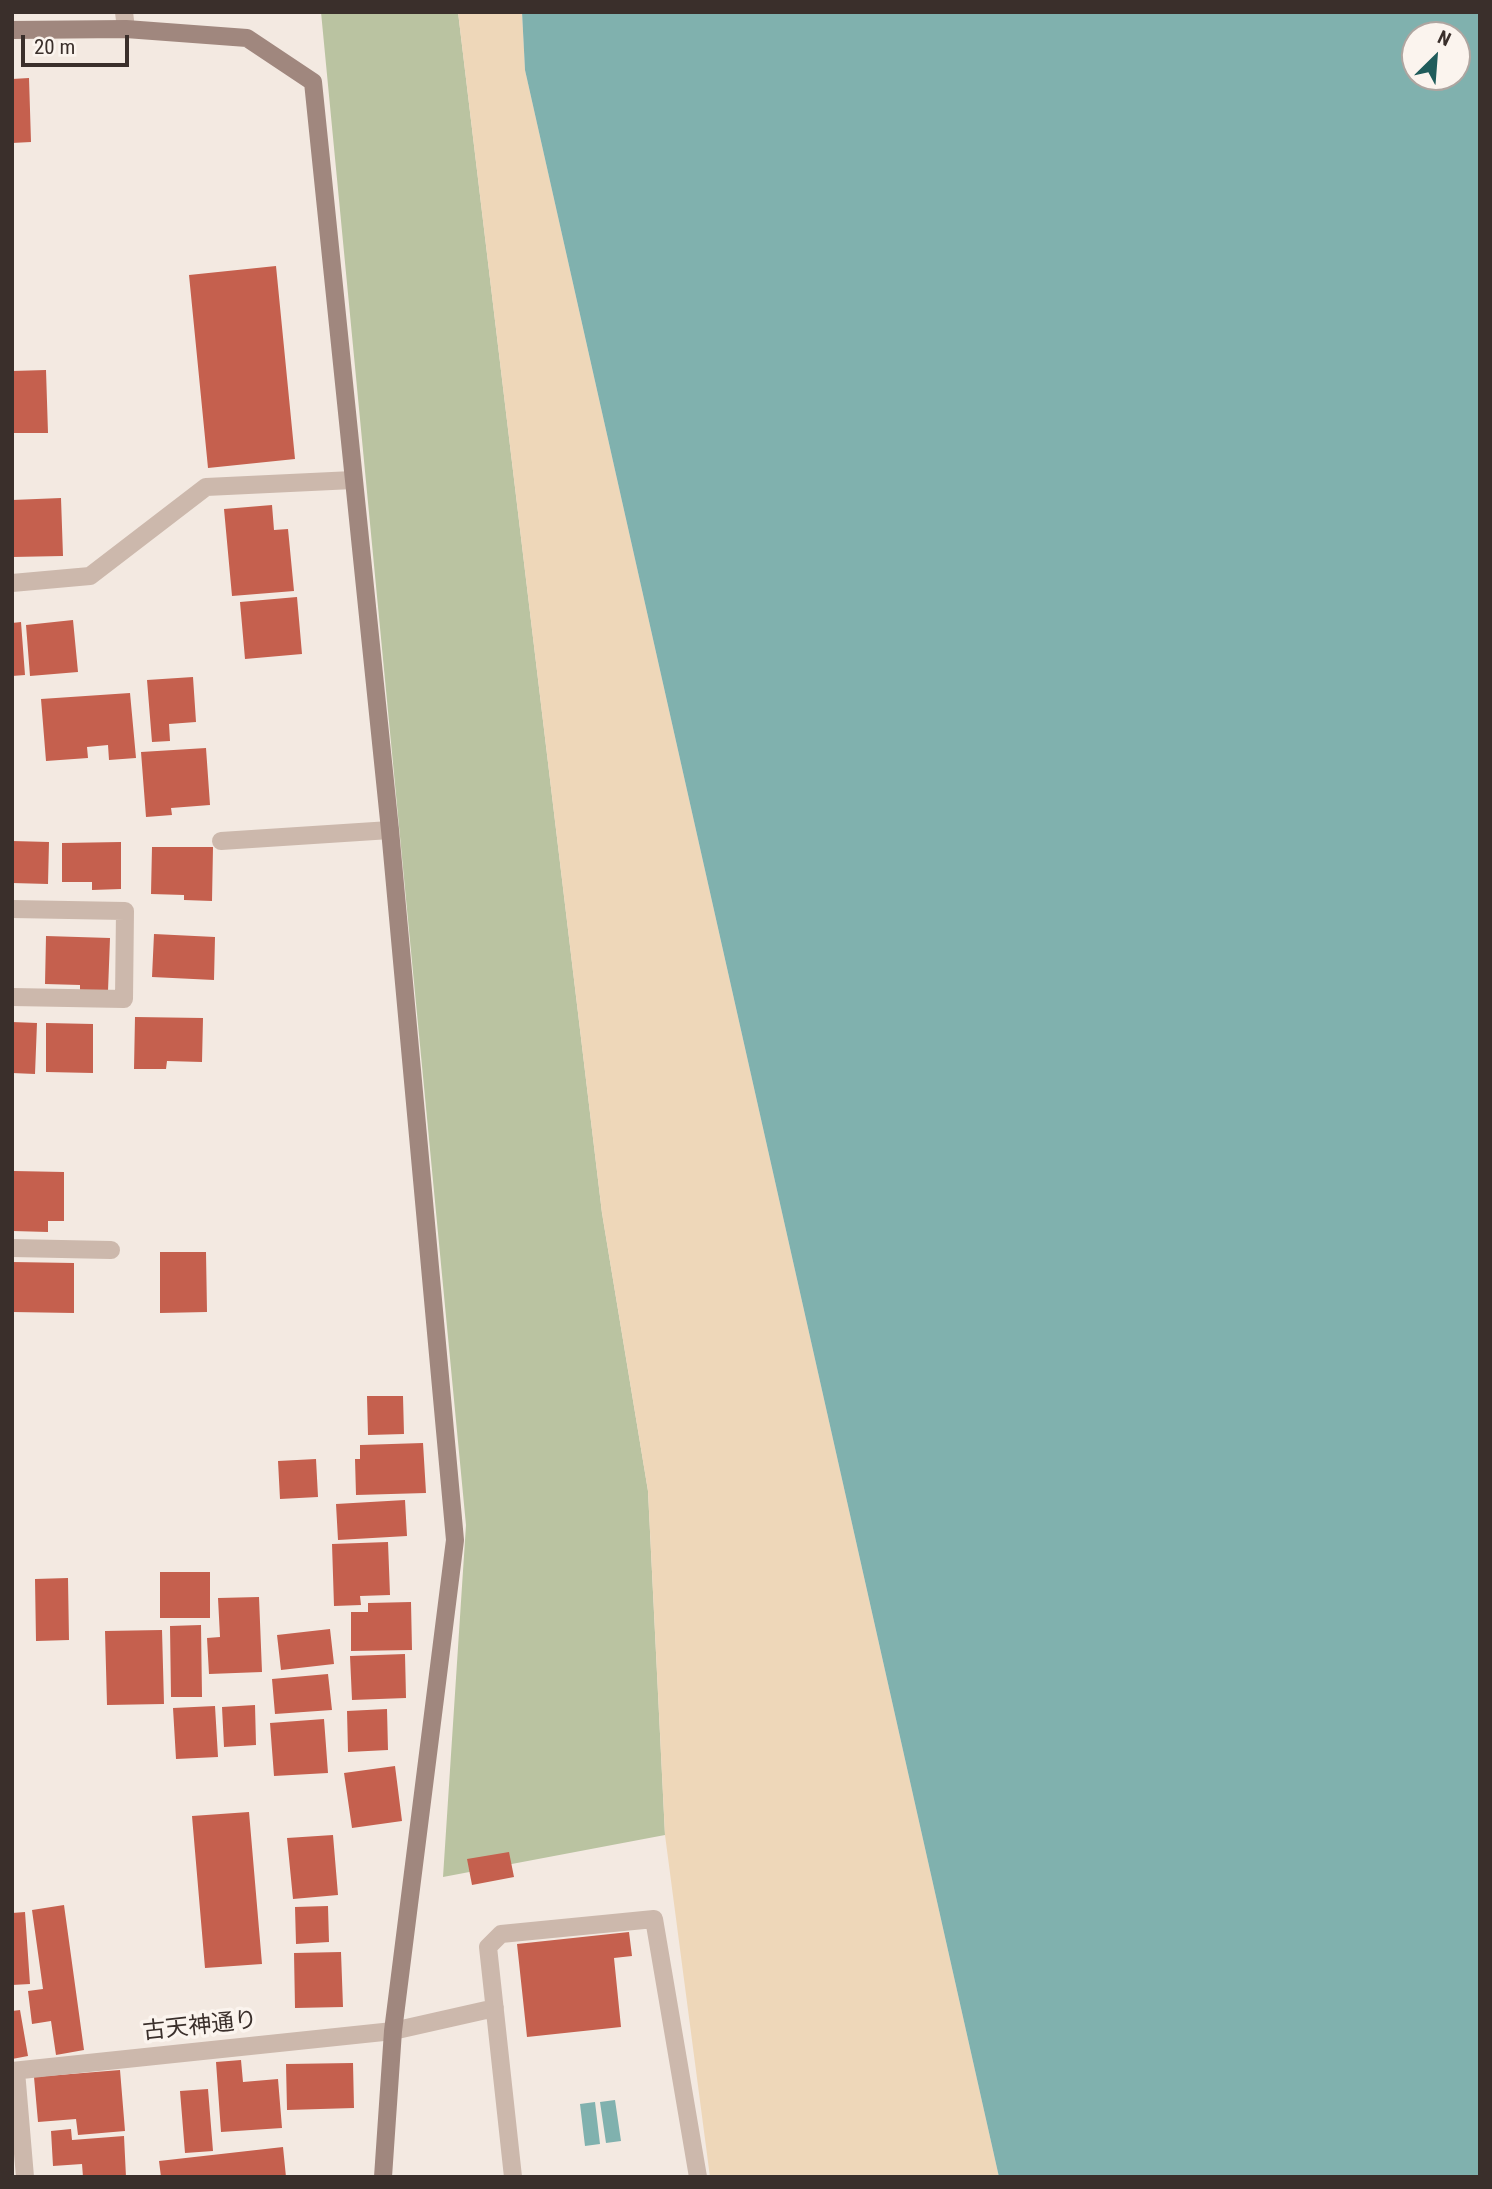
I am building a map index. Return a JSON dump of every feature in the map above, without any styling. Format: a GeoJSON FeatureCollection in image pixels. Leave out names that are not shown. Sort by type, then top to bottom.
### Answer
{"type":"FeatureCollection","features":[{"type":"Feature","properties":{"kind":"street"},"geometry":{"type":"LineString","coordinates":[[12,30],[125,21],[247,38],[313,82],[390,830],[455,1540],[393,2031],[383,2177]]}},
{"type":"Feature","properties":{"kind":"street"},"geometry":{"type":"LineString","coordinates":[[12,583],[90,576],[205,487],[353,480]]}},
{"type":"Feature","properties":{"kind":"street"},"geometry":{"type":"LineString","coordinates":[[221,841],[390,830]]}},
{"type":"Feature","properties":{"kind":"street"},"geometry":{"type":"LineString","coordinates":[[12,909],[125,911],[124,999],[12,997]]}},
{"type":"Feature","properties":{"kind":"street"},"geometry":{"type":"LineString","coordinates":[[12,1248],[111,1250]]}},
{"type":"Feature","properties":{"kind":"street"},"geometry":{"type":"LineString","coordinates":[[513,2177],[488,1947],[501,1934],[653,1919],[698,2177]]}},
{"type":"Feature","properties":{"kind":"street","name":"古天神通り"},"geometry":{"type":"LineString","coordinates":[[14,2071],[393,2031],[495,2008]]}},
{"type":"Feature","properties":{"kind":"street"},"geometry":{"type":"LineString","coordinates":[[14,2071],[25,2177]]}},
{"type":"Feature","properties":{"kind":"green space"},"geometry":{"type":"Polygon","coordinates":[[[321,12],[458,12],[602,1213],[648,1491],[665,1835],[443,1877],[466,1525],[321,12]]]}},
{"type":"Feature","properties":{"kind":"sand"},"geometry":{"type":"Polygon","coordinates":[[[458,12],[522,12],[525,70],[999,2177],[710,2177],[665,1835],[648,1491],[602,1213],[458,12]]]}},
{"type":"Feature","properties":{"kind":"water"},"geometry":{"type":"Polygon","coordinates":[[[522,12],[1480,12],[1480,2177],[999,2177],[525,70],[522,12]]]}},
{"type":"Feature","properties":{"kind":"water"},"geometry":{"type":"Polygon","coordinates":[[[615,2100],[621,2141],[606,2143],[600,2102],[615,2100]]]}},
{"type":"Feature","properties":{"kind":"water"},"geometry":{"type":"Polygon","coordinates":[[[595,2102],[600,2144],[585,2146],[580,2104],[595,2102]]]}},
{"type":"Feature","properties":{"kind":"building"},"geometry":{"type":"Polygon","coordinates":[[[29,78],[31,142],[12,143],[12,79],[29,78]]]}},
{"type":"Feature","properties":{"kind":"building"},"geometry":{"type":"Polygon","coordinates":[[[276,266],[295,459],[208,468],[189,275],[276,266]]]}},
{"type":"Feature","properties":{"kind":"building"},"geometry":{"type":"Polygon","coordinates":[[[46,370],[48,433],[12,433],[12,371],[46,370]]]}},
{"type":"Feature","properties":{"kind":"building"},"geometry":{"type":"Polygon","coordinates":[[[61,498],[63,556],[12,557],[12,500],[61,498]]]}},
{"type":"Feature","properties":{"kind":"building"},"geometry":{"type":"Polygon","coordinates":[[[272,505],[274,530],[288,529],[294,591],[232,596],[224,509],[272,505]]]}},
{"type":"Feature","properties":{"kind":"building"},"geometry":{"type":"Polygon","coordinates":[[[297,597],[302,654],[245,659],[240,602],[297,597]]]}},
{"type":"Feature","properties":{"kind":"building"},"geometry":{"type":"Polygon","coordinates":[[[73,620],[78,672],[30,676],[26,625],[73,620]]]}},
{"type":"Feature","properties":{"kind":"building"},"geometry":{"type":"Polygon","coordinates":[[[21,622],[25,675],[12,676],[12,623],[21,622]]]}},
{"type":"Feature","properties":{"kind":"building"},"geometry":{"type":"Polygon","coordinates":[[[193,677],[196,722],[169,724],[170,741],[152,742],[147,680],[193,677]]]}},
{"type":"Feature","properties":{"kind":"building"},"geometry":{"type":"Polygon","coordinates":[[[130,693],[136,758],[109,760],[108,745],[87,747],[88,758],[46,761],[41,699],[130,693]]]}},
{"type":"Feature","properties":{"kind":"building"},"geometry":{"type":"Polygon","coordinates":[[[206,748],[210,805],[171,808],[172,815],[146,817],[141,752],[206,748]]]}},
{"type":"Feature","properties":{"kind":"building"},"geometry":{"type":"Polygon","coordinates":[[[12,841],[49,842],[48,884],[12,883],[12,841]]]}},
{"type":"Feature","properties":{"kind":"building"},"geometry":{"type":"Polygon","coordinates":[[[121,842],[121,889],[92,890],[92,882],[62,882],[62,843],[121,842]]]}},
{"type":"Feature","properties":{"kind":"building"},"geometry":{"type":"Polygon","coordinates":[[[152,847],[213,847],[212,901],[184,900],[184,895],[151,894],[152,847]]]}},
{"type":"Feature","properties":{"kind":"building"},"geometry":{"type":"Polygon","coordinates":[[[154,934],[215,937],[214,980],[152,977],[154,934]]]}},
{"type":"Feature","properties":{"kind":"building"},"geometry":{"type":"Polygon","coordinates":[[[46,936],[110,938],[108,991],[80,990],[80,985],[45,984],[46,936]]]}},
{"type":"Feature","properties":{"kind":"building"},"geometry":{"type":"Polygon","coordinates":[[[135,1017],[203,1018],[202,1062],[167,1061],[166,1069],[134,1069],[135,1017]]]}},
{"type":"Feature","properties":{"kind":"building"},"geometry":{"type":"Polygon","coordinates":[[[12,1022],[37,1023],[35,1074],[12,1073],[12,1022]]]}},
{"type":"Feature","properties":{"kind":"building"},"geometry":{"type":"Polygon","coordinates":[[[46,1023],[93,1024],[93,1073],[46,1072],[46,1023]]]}},
{"type":"Feature","properties":{"kind":"building"},"geometry":{"type":"Polygon","coordinates":[[[14,1171],[64,1172],[64,1221],[48,1221],[48,1232],[13,1231],[14,1171]]]}},
{"type":"Feature","properties":{"kind":"building"},"geometry":{"type":"Polygon","coordinates":[[[160,1252],[206,1252],[207,1312],[160,1313],[160,1252]]]}},
{"type":"Feature","properties":{"kind":"building"},"geometry":{"type":"Polygon","coordinates":[[[12,1262],[74,1263],[74,1313],[12,1312],[12,1262]]]}},
{"type":"Feature","properties":{"kind":"building"},"geometry":{"type":"Polygon","coordinates":[[[367,1396],[403,1396],[404,1434],[368,1435],[367,1396]]]}},
{"type":"Feature","properties":{"kind":"building"},"geometry":{"type":"Polygon","coordinates":[[[423,1443],[426,1493],[356,1495],[355,1459],[360,1459],[360,1445],[423,1443]]]}},
{"type":"Feature","properties":{"kind":"building"},"geometry":{"type":"Polygon","coordinates":[[[316,1459],[318,1497],[280,1499],[278,1461],[316,1459]]]}},
{"type":"Feature","properties":{"kind":"building"},"geometry":{"type":"Polygon","coordinates":[[[405,1500],[407,1536],[338,1540],[336,1504],[405,1500]]]}},
{"type":"Feature","properties":{"kind":"building"},"geometry":{"type":"Polygon","coordinates":[[[388,1542],[390,1595],[360,1596],[361,1605],[334,1606],[332,1544],[388,1542]]]}},
{"type":"Feature","properties":{"kind":"building"},"geometry":{"type":"Polygon","coordinates":[[[160,1572],[210,1572],[210,1618],[160,1618],[160,1572]]]}},
{"type":"Feature","properties":{"kind":"building"},"geometry":{"type":"Polygon","coordinates":[[[68,1578],[69,1640],[36,1641],[35,1579],[68,1578]]]}},
{"type":"Feature","properties":{"kind":"building"},"geometry":{"type":"Polygon","coordinates":[[[259,1597],[262,1672],[209,1674],[207,1638],[220,1637],[218,1598],[259,1597]]]}},
{"type":"Feature","properties":{"kind":"building"},"geometry":{"type":"Polygon","coordinates":[[[411,1602],[412,1650],[351,1651],[351,1612],[368,1612],[368,1603],[411,1602]]]}},
{"type":"Feature","properties":{"kind":"building"},"geometry":{"type":"Polygon","coordinates":[[[201,1625],[202,1697],[171,1697],[170,1626],[201,1625]]]}},
{"type":"Feature","properties":{"kind":"building"},"geometry":{"type":"Polygon","coordinates":[[[330,1629],[334,1664],[281,1670],[277,1635],[330,1629]]]}},
{"type":"Feature","properties":{"kind":"building"},"geometry":{"type":"Polygon","coordinates":[[[162,1630],[164,1704],[107,1705],[105,1631],[162,1630]]]}},
{"type":"Feature","properties":{"kind":"building"},"geometry":{"type":"Polygon","coordinates":[[[405,1654],[406,1698],[352,1700],[350,1656],[405,1654]]]}},
{"type":"Feature","properties":{"kind":"building"},"geometry":{"type":"Polygon","coordinates":[[[328,1674],[332,1710],[275,1714],[272,1679],[328,1674]]]}},
{"type":"Feature","properties":{"kind":"building"},"geometry":{"type":"Polygon","coordinates":[[[255,1705],[256,1745],[224,1747],[222,1707],[255,1705]]]}},
{"type":"Feature","properties":{"kind":"building"},"geometry":{"type":"Polygon","coordinates":[[[215,1706],[218,1757],[176,1759],[173,1708],[215,1706]]]}},
{"type":"Feature","properties":{"kind":"building"},"geometry":{"type":"Polygon","coordinates":[[[387,1709],[388,1750],[348,1752],[347,1711],[387,1709]]]}},
{"type":"Feature","properties":{"kind":"building"},"geometry":{"type":"Polygon","coordinates":[[[324,1719],[328,1773],[274,1776],[270,1723],[324,1719]]]}},
{"type":"Feature","properties":{"kind":"building"},"geometry":{"type":"Polygon","coordinates":[[[395,1766],[402,1821],[352,1828],[344,1773],[395,1766]]]}},
{"type":"Feature","properties":{"kind":"building"},"geometry":{"type":"Polygon","coordinates":[[[249,1812],[262,1964],[205,1968],[192,1816],[249,1812]]]}},
{"type":"Feature","properties":{"kind":"building"},"geometry":{"type":"Polygon","coordinates":[[[333,1835],[338,1895],[293,1899],[287,1838],[333,1835]]]}},
{"type":"Feature","properties":{"kind":"building"},"geometry":{"type":"Polygon","coordinates":[[[509,1852],[514,1877],[472,1885],[467,1859],[509,1852]]]}},
{"type":"Feature","properties":{"kind":"building"},"geometry":{"type":"Polygon","coordinates":[[[64,1905],[84,2050],[56,2055],[51,2021],[32,2024],[28,1991],[43,1989],[32,1910],[64,1905]]]}},
{"type":"Feature","properties":{"kind":"building"},"geometry":{"type":"Polygon","coordinates":[[[328,1906],[329,1942],[296,1944],[295,1907],[328,1906]]]}},
{"type":"Feature","properties":{"kind":"building"},"geometry":{"type":"Polygon","coordinates":[[[25,1912],[30,1984],[12,1985],[12,1913],[25,1912]]]}},
{"type":"Feature","properties":{"kind":"building"},"geometry":{"type":"Polygon","coordinates":[[[629,1932],[632,1956],[614,1958],[621,2027],[527,2037],[517,1944],[629,1932]]]}},
{"type":"Feature","properties":{"kind":"building"},"geometry":{"type":"Polygon","coordinates":[[[341,1952],[343,2007],[295,2008],[294,1953],[341,1952]]]}},
{"type":"Feature","properties":{"kind":"building"},"geometry":{"type":"Polygon","coordinates":[[[20,2010],[28,2056],[12,2059],[12,2011],[20,2010]]]}},
{"type":"Feature","properties":{"kind":"building"},"geometry":{"type":"Polygon","coordinates":[[[241,2060],[243,2082],[278,2079],[282,2128],[221,2132],[216,2062],[241,2060]]]}},
{"type":"Feature","properties":{"kind":"building"},"geometry":{"type":"Polygon","coordinates":[[[353,2063],[354,2108],[287,2110],[286,2064],[353,2063]]]}},
{"type":"Feature","properties":{"kind":"building"},"geometry":{"type":"Polygon","coordinates":[[[120,2070],[125,2131],[78,2135],[76,2119],[38,2122],[34,2077],[120,2070]]]}},
{"type":"Feature","properties":{"kind":"building"},"geometry":{"type":"Polygon","coordinates":[[[208,2089],[213,2151],[185,2153],[180,2091],[208,2089]]]}},
{"type":"Feature","properties":{"kind":"building"},"geometry":{"type":"Polygon","coordinates":[[[71,2129],[72,2140],[124,2136],[126,2177],[83,2177],[82,2164],[53,2166],[51,2131],[71,2129]]]}},
{"type":"Feature","properties":{"kind":"building"},"geometry":{"type":"Polygon","coordinates":[[[283,2147],[286,2177],[161,2177],[159,2161],[283,2147]]]}}]}
